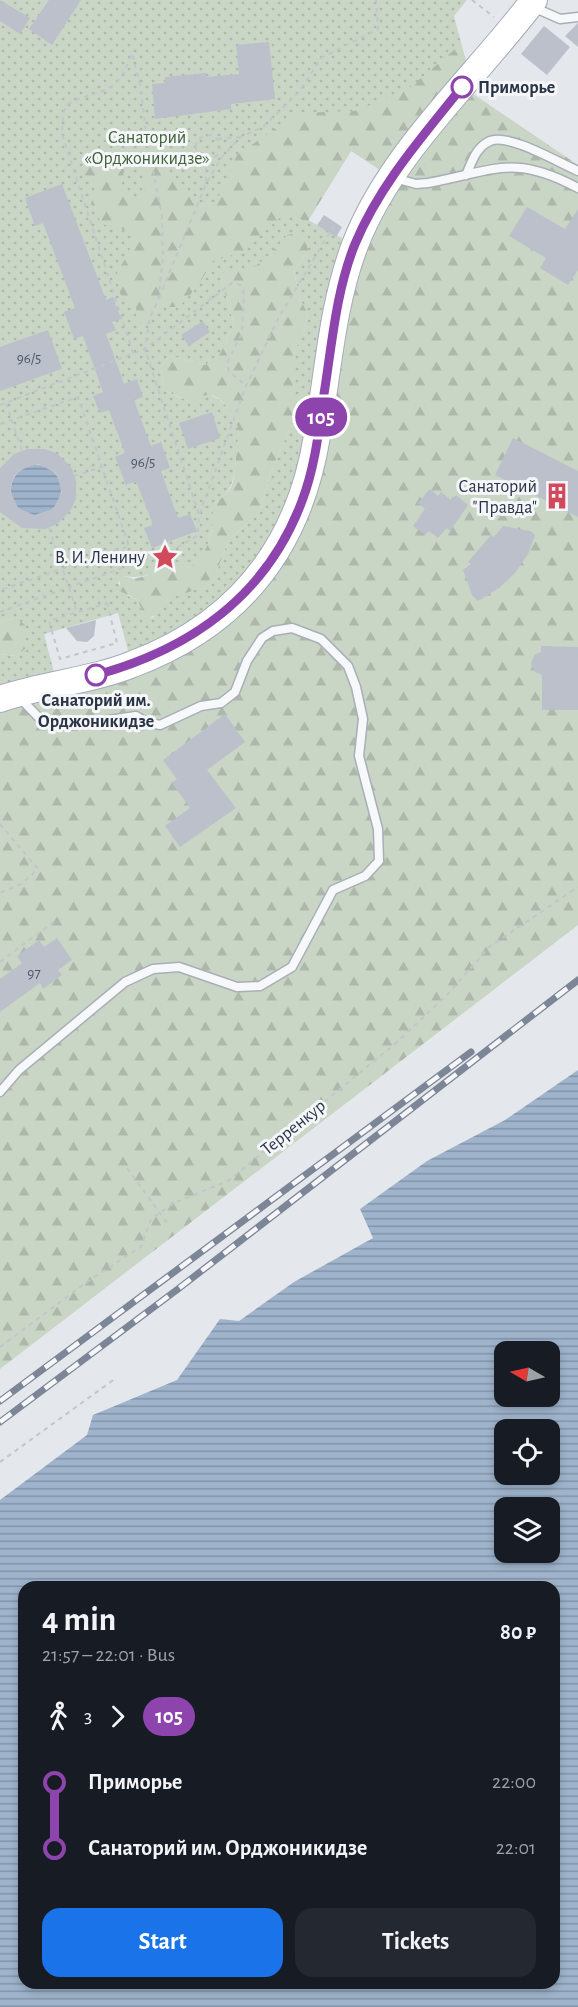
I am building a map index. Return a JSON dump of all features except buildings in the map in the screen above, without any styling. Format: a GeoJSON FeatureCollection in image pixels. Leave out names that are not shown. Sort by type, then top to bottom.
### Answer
{"type":"FeatureCollection","features":[{"type":"Feature","properties":{"kind":"main road"},"geometry":{"type":"LineString","coordinates":[[8,696],[132,665],[179,644],[216,619],[267,569],[289,532],[311,472],[346,273],[355,244],[391,177],[531,3]]}},
{"type":"Feature","properties":{"kind":"lane"},"geometry":{"type":"LineString","coordinates":[[531,3],[560,19],[578,17]]}},
{"type":"Feature","properties":{"kind":"lane"},"geometry":{"type":"LineString","coordinates":[[466,175],[476,153],[488,141],[499,139],[526,147],[578,171]]}},
{"type":"Feature","properties":{"kind":"lane"},"geometry":{"type":"LineString","coordinates":[[391,177],[416,184],[520,166],[541,170],[578,188]]}},
{"type":"Feature","properties":{"kind":"lane"},"geometry":{"type":"LineString","coordinates":[[0,1092],[19,1070],[125,982],[153,969],[179,967],[237,987],[260,986],[284,972],[292,967],[333,890],[365,876],[379,861],[378,829],[359,756],[363,719],[356,687],[348,666],[321,639],[292,628],[273,631],[262,638],[247,661],[235,692],[221,703],[201,706],[160,725],[146,722],[136,716],[67,726],[43,722],[8,696]]}},
{"type":"Feature","properties":{"kind":"path"},"geometry":{"type":"LineString","coordinates":[[218,139],[220,148],[215,157],[206,159],[198,154],[196,145],[201,137],[210,134],[218,139],[240,137],[262,127],[299,92],[321,58],[378,29],[375,0]]}},
{"type":"Feature","properties":{"kind":"path"},"geometry":{"type":"LineString","coordinates":[[472,0],[497,20]]}},
{"type":"Feature","properties":{"kind":"path"},"geometry":{"type":"LineString","coordinates":[[133,353],[62,134],[66,105],[106,91],[122,78],[132,53],[141,90],[146,135],[162,216],[163,258],[158,301]]}},
{"type":"Feature","properties":{"kind":"path"},"geometry":{"type":"LineString","coordinates":[[199,514],[145,349],[150,317],[206,184],[221,158],[240,137]]}},
{"type":"Feature","properties":{"kind":"path"},"geometry":{"type":"LineString","coordinates":[[206,159],[206,184]]}},
{"type":"Feature","properties":{"kind":"path"},"geometry":{"type":"LineString","coordinates":[[0,612],[175,549],[198,535],[199,514],[246,386],[279,317],[336,222]]}},
{"type":"Feature","properties":{"kind":"path"},"geometry":{"type":"LineString","coordinates":[[0,405],[145,349],[232,283],[241,285],[244,294],[242,333],[227,363],[229,371],[246,386]]}},
{"type":"Feature","properties":{"kind":"path"},"geometry":{"type":"LineString","coordinates":[[0,424],[78,397],[129,546],[0,590]]}},
{"type":"Feature","properties":{"kind":"path"},"geometry":{"type":"LineString","coordinates":[[6,403],[22,450]]}},
{"type":"Feature","properties":{"kind":"path"},"geometry":{"type":"LineString","coordinates":[[74,476],[102,467]]}},
{"type":"Feature","properties":{"kind":"path"},"geometry":{"type":"LineString","coordinates":[[49,528],[77,612]]}},
{"type":"Feature","properties":{"kind":"path"},"geometry":{"type":"LineString","coordinates":[[107,603],[117,643],[60,659],[49,621],[77,612],[107,603]]}},
{"type":"Feature","properties":{"kind":"path"},"geometry":{"type":"LineString","coordinates":[[0,824],[38,869],[21,884],[0,893]]}},
{"type":"Feature","properties":{"kind":"path","name":"Терренкур"},"geometry":{"type":"LineString","coordinates":[[0,1347],[141,1246],[151,1219],[174,1203],[228,1181],[396,1043],[449,993],[489,947],[578,887]]}},
{"type":"Feature","properties":{"kind":"path"},"geometry":{"type":"LineString","coordinates":[[0,961],[55,921]]}},
{"type":"Feature","properties":{"kind":"path"},"geometry":{"type":"LineString","coordinates":[[127,1168],[167,1223]]}},
{"type":"Feature","properties":{"kind":"path"},"geometry":{"type":"LineString","coordinates":[[0,1462],[116,1378]]}},
{"type":"Feature","properties":{"kind":"green space","name":"Санаторий «Орджоникидзе»"},"geometry":{"type":"Polygon","coordinates":[[[0,0],[467,0],[454,16],[468,69],[351,151],[308,220],[351,243],[288,520],[229,604],[131,662],[118,613],[44,634],[57,684],[0,701],[0,654],[16,656],[15,617],[0,623],[0,0]],[[287,235],[262,263],[252,268],[233,271],[221,279],[234,324],[220,354],[205,365],[171,356],[162,367],[163,390],[189,400],[200,398],[205,394],[217,399],[228,408],[236,420],[239,433],[232,482],[229,490],[215,503],[212,530],[201,557],[189,568],[177,564],[145,576],[124,576],[118,583],[128,596],[138,600],[144,616],[153,618],[168,599],[218,568],[228,541],[260,512],[271,472],[293,421],[293,354],[304,331],[308,314],[300,299],[294,271],[308,251],[287,235]]]}},
{"type":"Feature","properties":{"kind":"green space"},"geometry":{"type":"Polygon","coordinates":[[[461,44],[468,69],[463,87],[578,165],[578,925],[0,1369],[0,701],[198,632],[288,520],[332,319],[389,176],[351,151],[308,221],[284,214],[242,252],[213,261],[197,287],[179,307],[162,307],[149,324],[137,321],[136,306],[120,294],[117,271],[129,254],[132,232],[102,224],[91,204],[96,188],[85,175],[89,159],[102,154],[124,170],[121,190],[133,200],[143,198],[147,163],[163,165],[201,203],[216,202],[237,155],[298,113],[355,111],[407,90],[461,44]]]}},
{"type":"Feature","properties":{"kind":"green space"},"geometry":{"type":"Polygon","coordinates":[[[298,233],[306,241],[308,251],[294,271],[300,299],[308,314],[304,331],[293,354],[293,421],[271,472],[260,512],[228,541],[218,568],[201,588],[168,599],[157,615],[148,618],[144,616],[138,600],[120,591],[120,579],[124,576],[134,579],[149,575],[153,566],[173,560],[188,568],[200,558],[209,542],[213,524],[212,508],[233,483],[239,433],[233,415],[214,396],[206,395],[192,402],[163,390],[162,367],[171,356],[205,365],[220,354],[234,324],[221,279],[225,271],[254,267],[270,255],[287,235],[298,233]]]}},
{"type":"Feature","properties":{"kind":"green space"},"geometry":{"type":"Polygon","coordinates":[[[15,617],[25,625],[26,648],[16,656],[0,654],[0,623],[15,617]]]}},
{"type":"Feature","properties":{"kind":"water"},"geometry":{"type":"Polygon","coordinates":[[[31,465],[41,465],[54,472],[61,485],[61,495],[54,508],[41,515],[31,515],[22,511],[15,504],[11,495],[11,485],[15,476],[22,469],[31,465]]]}},
{"type":"Feature","properties":{"kind":"water"},"geometry":{"type":"Polygon","coordinates":[[[578,1070],[578,2007],[0,2007],[0,1500],[87,1435],[93,1415],[177,1380],[220,1319],[239,1321],[294,1282],[373,1238],[360,1209],[427,1161],[505,1120],[578,1070]]]}},
{"type":"Feature","properties":{"kind":"railway"},"geometry":{"type":"LineString","coordinates":[[0,1422],[178,1289],[578,980]]}},
{"type":"Feature","properties":{"kind":"railway"},"geometry":{"type":"LineString","coordinates":[[0,1401],[471,1052]]}},
{"type":"Feature","properties":{"kind":"bus line","name":"105"},"geometry":{"type":"LineString","coordinates":[[96,675],[132,665],[179,644],[216,619],[267,569],[289,532],[303,500],[311,472],[335,324],[355,244],[391,177],[462,87]]}},
{"type":"Feature","properties":{"kind":"place","name":"Приморье"},"geometry":{"type":"Point","coordinates":[462,87]}},
{"type":"Feature","properties":{"kind":"place","name":"Санаторий \"Правда\""},"geometry":{"type":"Point","coordinates":[557,496]}},
{"type":"Feature","properties":{"kind":"place","name":"В. И. Ленину"},"geometry":{"type":"Point","coordinates":[165,557]}},
{"type":"Feature","properties":{"kind":"place","name":"Санаторий им. Орджоникидзе"},"geometry":{"type":"Point","coordinates":[96,675]}}]}
